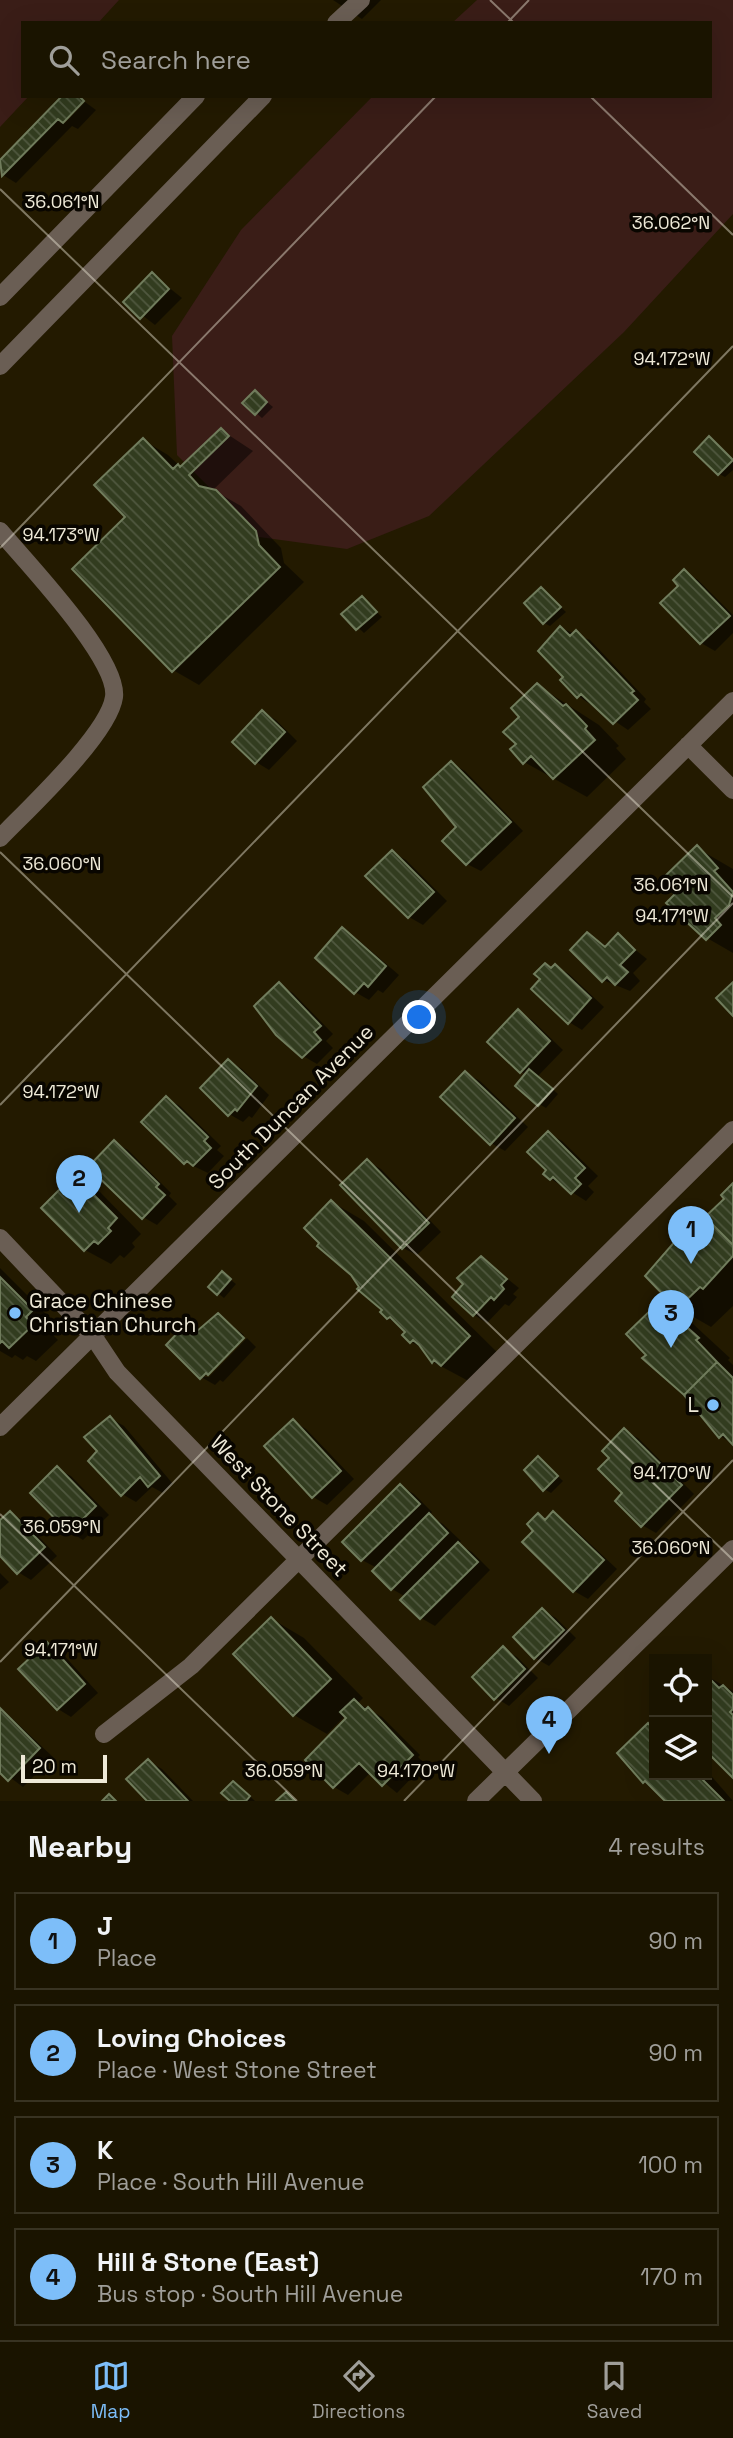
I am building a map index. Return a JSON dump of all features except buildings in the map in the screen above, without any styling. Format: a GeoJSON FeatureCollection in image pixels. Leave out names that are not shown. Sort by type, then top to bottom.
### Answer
{"type":"FeatureCollection","features":[{"type":"Feature","properties":{"kind":"street"},"geometry":{"type":"LineString","coordinates":[[338,21],[360,0]]}},
{"type":"Feature","properties":{"kind":"street"},"geometry":{"type":"LineString","coordinates":[[0,297],[194,98]]}},
{"type":"Feature","properties":{"kind":"street"},"geometry":{"type":"LineString","coordinates":[[0,366],[260,98]]}},
{"type":"Feature","properties":{"kind":"street"},"geometry":{"type":"LineString","coordinates":[[0,531],[87,635],[106,667],[114,696],[105,722],[46,791],[0,838]]}},
{"type":"Feature","properties":{"kind":"street","name":"South Duncan Avenue"},"geometry":{"type":"LineString","coordinates":[[0,1427],[733,701]]}},
{"type":"Feature","properties":{"kind":"street"},"geometry":{"type":"LineString","coordinates":[[688,745],[733,790]]}},
{"type":"Feature","properties":{"kind":"street"},"geometry":{"type":"LineString","coordinates":[[104,1734],[191,1667],[733,1130]]}},
{"type":"Feature","properties":{"kind":"street","name":"West Stone Street"},"geometry":{"type":"LineString","coordinates":[[0,1238],[93,1336],[117,1372],[533,1801]]}},
{"type":"Feature","properties":{"kind":"street"},"geometry":{"type":"LineString","coordinates":[[477,1801],[733,1549]]}},
{"type":"Feature","properties":{"kind":"shaded area"},"geometry":{"type":"Polygon","coordinates":[[[0,0],[119,0],[100,21],[21,21],[21,98],[27,98],[0,127],[0,0]]]}},
{"type":"Feature","properties":{"kind":"shaded area"},"geometry":{"type":"Polygon","coordinates":[[[477,0],[733,0],[733,214],[624,332],[429,516],[347,549],[259,537],[177,455],[172,336],[241,230],[371,98],[712,98],[712,21],[454,21],[477,0]]]}},
{"type":"Feature","properties":{"kind":"place","name":"Loving Choices"},"geometry":{"type":"Point","coordinates":[79,1213]}},
{"type":"Feature","properties":{"kind":"place","name":"J"},"geometry":{"type":"Point","coordinates":[691,1264]}},
{"type":"Feature","properties":{"kind":"place","name":"Grace Chinese Christian Church"},"geometry":{"type":"Point","coordinates":[15,1313]}},
{"type":"Feature","properties":{"kind":"place","name":"K"},"geometry":{"type":"Point","coordinates":[671,1348]}},
{"type":"Feature","properties":{"kind":"place","name":"L"},"geometry":{"type":"Point","coordinates":[713,1405]}},
{"type":"Feature","properties":{"kind":"place","name":"Hill & Stone (East)"},"geometry":{"type":"Point","coordinates":[549,1754]}}]}
